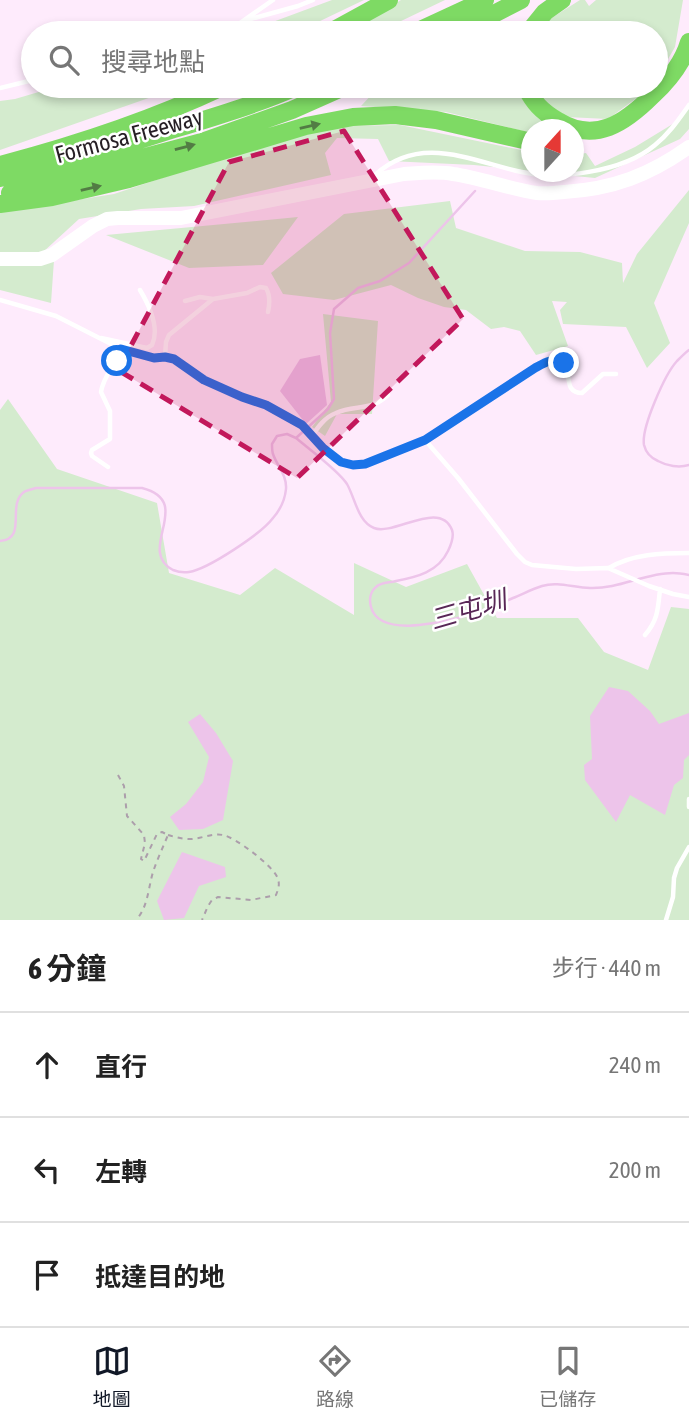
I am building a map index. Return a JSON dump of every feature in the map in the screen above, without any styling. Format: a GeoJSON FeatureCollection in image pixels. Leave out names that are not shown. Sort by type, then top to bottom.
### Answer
{"type":"FeatureCollection","features":[{"type":"Feature","properties":{"kind":"highway"},"geometry":{"type":"LineString","coordinates":[[351,21],[389,0]]}},
{"type":"Feature","properties":{"kind":"highway"},"geometry":{"type":"LineString","coordinates":[[440,21],[485,0]]}},
{"type":"Feature","properties":{"kind":"highway"},"geometry":{"type":"LineString","coordinates":[[481,21],[522,0]]}},
{"type":"Feature","properties":{"kind":"highway"},"geometry":{"type":"LineString","coordinates":[[538,21],[562,0]]}},
{"type":"Feature","properties":{"kind":"highway"},"geometry":{"type":"LineString","coordinates":[[668,77],[680,62],[689,42]]}},
{"type":"Feature","properties":{"kind":"highway"},"geometry":{"type":"LineString","coordinates":[[668,97],[689,66]]}},
{"type":"Feature","properties":{"kind":"highway"},"geometry":{"type":"LineString","coordinates":[[0,165],[113,131],[197,98]]}},
{"type":"Feature","properties":{"kind":"highway","name":"Formosa Freeway"},"geometry":{"type":"LineString","coordinates":[[0,178],[104,152],[267,98]]}},
{"type":"Feature","properties":{"kind":"highway","name":"Formosa Freeway"},"geometry":{"type":"LineString","coordinates":[[0,195],[202,142],[319,98]]}},
{"type":"Feature","properties":{"kind":"highway"},"geometry":{"type":"LineString","coordinates":[[531,98],[543,112],[570,128],[599,131],[622,121],[650,98]]}},
{"type":"Feature","properties":{"kind":"highway"},"geometry":{"type":"LineString","coordinates":[[584,142],[622,130],[649,114],[667,98]]}},
{"type":"Feature","properties":{"kind":"highway"},"geometry":{"type":"LineString","coordinates":[[0,204],[52,197],[128,179],[306,126],[353,117],[395,115],[436,120],[521,140]]}},
{"type":"Feature","properties":{"kind":"street"},"geometry":{"type":"LineString","coordinates":[[0,259],[40,259],[52,255],[107,219],[181,218],[404,174],[455,174],[541,194],[590,191],[624,183],[689,147]]}},
{"type":"Feature","properties":{"kind":"lane"},"geometry":{"type":"LineString","coordinates":[[243,21],[273,0]]}},
{"type":"Feature","properties":{"kind":"lane"},"geometry":{"type":"LineString","coordinates":[[247,21],[313,0]]}},
{"type":"Feature","properties":{"kind":"lane"},"geometry":{"type":"LineString","coordinates":[[0,88],[21,83]]}},
{"type":"Feature","properties":{"kind":"lane"},"geometry":{"type":"LineString","coordinates":[[370,180],[389,164],[403,157],[427,152],[454,154],[519,172],[549,176],[593,171],[630,160],[654,147],[689,104]]}},
{"type":"Feature","properties":{"kind":"lane"},"geometry":{"type":"LineString","coordinates":[[185,302],[200,297],[213,299],[239,296],[260,287],[268,292],[268,312]]}},
{"type":"Feature","properties":{"kind":"lane"},"geometry":{"type":"LineString","coordinates":[[97,337],[147,348],[152,345],[155,340],[153,323],[148,304],[140,290]]}},
{"type":"Feature","properties":{"kind":"lane"},"geometry":{"type":"LineString","coordinates":[[165,357],[169,335],[213,299]]}},
{"type":"Feature","properties":{"kind":"lane"},"geometry":{"type":"LineString","coordinates":[[0,300],[56,316],[121,349],[154,358],[174,359],[204,380],[266,405],[302,425],[323,448],[341,462],[353,465],[365,464],[425,440],[548,361],[557,360],[564,363],[572,390],[576,393],[582,393],[603,374],[616,374]]}},
{"type":"Feature","properties":{"kind":"lane"},"geometry":{"type":"LineString","coordinates":[[108,467],[91,453],[110,439],[110,411],[101,392],[121,349]]}},
{"type":"Feature","properties":{"kind":"lane"},"geometry":{"type":"LineString","coordinates":[[312,436],[328,417],[338,411],[371,406],[388,395]]}},
{"type":"Feature","properties":{"kind":"lane"},"geometry":{"type":"LineString","coordinates":[[425,440],[525,562],[576,569],[608,569],[649,586],[689,597]]}},
{"type":"Feature","properties":{"kind":"lane"},"geometry":{"type":"LineString","coordinates":[[608,569],[620,562],[640,557],[689,553]]}},
{"type":"Feature","properties":{"kind":"lane"},"geometry":{"type":"LineString","coordinates":[[645,635],[657,617],[660,589]]}},
{"type":"Feature","properties":{"kind":"lane"},"geometry":{"type":"LineString","coordinates":[[689,799],[689,807]]}},
{"type":"Feature","properties":{"kind":"lane"},"geometry":{"type":"LineString","coordinates":[[666,920],[677,868],[689,847]]}},
{"type":"Feature","properties":{"kind":"path"},"geometry":{"type":"LineString","coordinates":[[118,775],[124,786],[127,816],[144,835],[141,859],[144,860],[158,834],[162,832],[191,839],[216,834],[226,835],[262,860],[278,878],[276,895],[251,900],[218,897],[212,900],[202,920]]}},
{"type":"Feature","properties":{"kind":"path"},"geometry":{"type":"LineString","coordinates":[[136,920],[145,906],[153,871],[168,835]]}},
{"type":"Feature","properties":{"kind":"highlighted area"},"geometry":{"type":"Polygon","coordinates":[[[344,131],[463,319],[297,478],[118,370],[229,162],[344,131]]]}},
{"type":"Feature","properties":{"kind":"green space"},"geometry":{"type":"Polygon","coordinates":[[[332,0],[364,0],[320,21],[275,21],[332,0]]]}},
{"type":"Feature","properties":{"kind":"green space"},"geometry":{"type":"Polygon","coordinates":[[[401,0],[445,0],[401,21],[368,21],[401,0]]]}},
{"type":"Feature","properties":{"kind":"green space"},"geometry":{"type":"Polygon","coordinates":[[[580,0],[585,0],[589,6],[596,0],[683,0],[675,47],[668,59],[668,21],[549,21],[580,0]]]}},
{"type":"Feature","properties":{"kind":"green space"},"geometry":{"type":"Polygon","coordinates":[[[149,98],[0,150],[0,101],[149,98]]]}},
{"type":"Feature","properties":{"kind":"green space"},"geometry":{"type":"Polygon","coordinates":[[[368,98],[523,98],[527,104],[550,119],[521,119],[521,131],[446,112],[361,106],[368,98]]]}},
{"type":"Feature","properties":{"kind":"green space"},"geometry":{"type":"Polygon","coordinates":[[[540,98],[637,98],[608,119],[566,117],[541,102],[540,98]]]}},
{"type":"Feature","properties":{"kind":"green space"},"geometry":{"type":"Polygon","coordinates":[[[689,105],[689,129],[680,139],[595,178],[584,177],[584,153],[595,166],[635,147],[676,122],[689,105]]]}},
{"type":"Feature","properties":{"kind":"green space"},"geometry":{"type":"Polygon","coordinates":[[[400,125],[521,150],[521,170],[389,161],[378,139],[337,138],[325,153],[331,175],[194,206],[141,209],[79,219],[42,253],[0,254],[0,212],[114,194],[231,155],[338,126],[400,125]]]}},
{"type":"Feature","properties":{"kind":"green space"},"geometry":{"type":"Polygon","coordinates":[[[689,190],[689,223],[654,303],[670,343],[647,368],[626,327],[563,324],[560,310],[567,302],[552,301],[568,346],[536,355],[520,331],[504,327],[491,329],[466,310],[444,307],[391,285],[334,300],[283,294],[271,273],[344,214],[450,201],[456,228],[525,251],[580,252],[622,263],[623,283],[637,254],[689,190]]]}},
{"type":"Feature","properties":{"kind":"green space"},"geometry":{"type":"Polygon","coordinates":[[[298,217],[263,265],[189,268],[106,235],[298,217]]]}},
{"type":"Feature","properties":{"kind":"green space"},"geometry":{"type":"Polygon","coordinates":[[[54,260],[51,303],[0,290],[0,266],[54,260]]]}},
{"type":"Feature","properties":{"kind":"green space"},"geometry":{"type":"Polygon","coordinates":[[[323,314],[378,321],[372,414],[337,414],[325,436],[312,427],[331,402],[323,314]]]}},
{"type":"Feature","properties":{"kind":"green space"},"geometry":{"type":"Polygon","coordinates":[[[8,399],[57,469],[157,503],[169,573],[240,595],[275,568],[354,615],[354,563],[406,587],[467,564],[497,618],[578,618],[604,652],[648,670],[671,607],[689,609],[689,920],[0,920],[0,410],[8,399]]]}},
{"type":"Feature","properties":{"kind":"shaded area"},"geometry":{"type":"Polygon","coordinates":[[[320,355],[327,405],[306,424],[280,391],[300,359],[320,355]]]}},
{"type":"Feature","properties":{"kind":"shaded area"},"geometry":{"type":"Polygon","coordinates":[[[609,687],[628,691],[650,711],[659,724],[689,713],[689,755],[684,760],[683,778],[674,785],[665,815],[630,795],[616,822],[585,780],[584,765],[592,759],[590,716],[609,687]]]}},
{"type":"Feature","properties":{"kind":"shaded area"},"geometry":{"type":"Polygon","coordinates":[[[200,714],[216,733],[233,761],[223,820],[203,829],[179,830],[170,817],[186,804],[203,782],[209,757],[188,722],[200,714]]]}},
{"type":"Feature","properties":{"kind":"shaded area"},"geometry":{"type":"Polygon","coordinates":[[[182,852],[225,867],[226,877],[199,886],[184,918],[164,920],[157,901],[182,852]]]}},
{"type":"Feature","properties":{"kind":"waterway"},"geometry":{"type":"LineString","coordinates":[[296,438],[328,409],[334,399],[330,333],[334,309],[358,288],[380,281],[409,263],[475,191]]}},
{"type":"Feature","properties":{"kind":"waterway","name":"三屯圳"},"geometry":{"type":"LineString","coordinates":[[689,350],[677,361],[660,389],[644,437],[646,450],[653,458],[669,465],[689,465]]}},
{"type":"Feature","properties":{"kind":"waterway","name":"三屯圳"},"geometry":{"type":"LineString","coordinates":[[0,541],[13,534],[17,505],[24,492],[36,488],[142,488],[157,495],[164,504],[166,515],[160,551],[163,561],[179,572],[198,569],[246,541],[267,525],[278,512],[285,497],[286,484],[273,454],[272,444],[277,436],[287,434],[296,438],[343,479],[364,521],[374,528],[383,529],[416,520],[438,518],[446,521],[452,530],[448,551],[433,569],[412,578],[380,584],[374,589],[370,596],[371,607],[376,616],[385,622],[410,626],[449,620],[479,612],[548,585],[601,588],[652,575],[689,575]]}},
{"type":"Feature","properties":{"kind":"route"},"geometry":{"type":"LineString","coordinates":[[117,361],[121,349],[143,356],[174,359],[204,380],[266,405],[294,420],[341,462],[353,465],[365,464],[425,440],[535,368],[548,361],[557,360],[564,363]]}}]}
